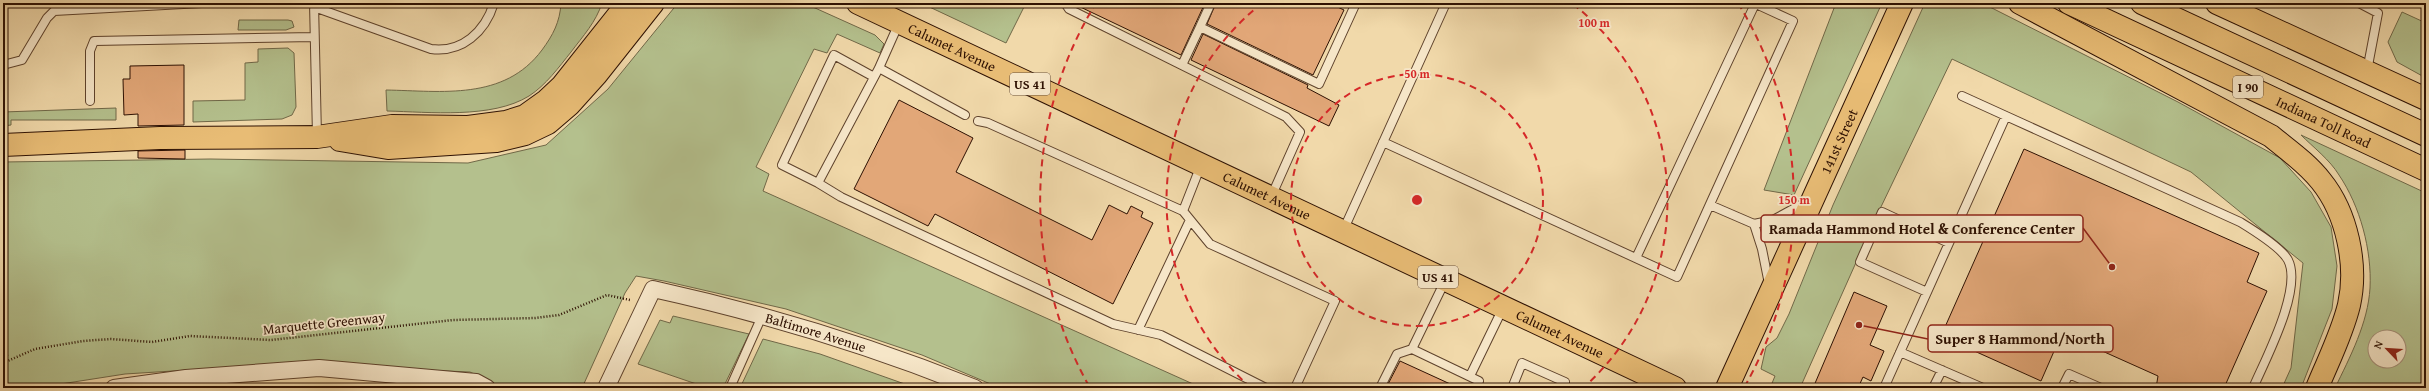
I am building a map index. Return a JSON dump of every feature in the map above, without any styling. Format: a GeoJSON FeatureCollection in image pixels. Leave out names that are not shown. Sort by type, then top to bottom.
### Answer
{"type":"FeatureCollection","features":[{"type":"Feature","properties":{"kind":"main road"},"geometry":{"type":"LineString","coordinates":[[601,38],[614,3]]}},
{"type":"Feature","properties":{"kind":"main road"},"geometry":{"type":"LineString","coordinates":[[3,145],[160,138],[317,137],[392,126],[488,126],[525,116],[546,101],[562,86],[628,3]]}},
{"type":"Feature","properties":{"kind":"main road"},"geometry":{"type":"LineString","coordinates":[[317,137],[388,148],[496,141],[525,134],[548,122],[569,105],[596,75],[653,3]]}},
{"type":"Feature","properties":{"kind":"main road","name":"Calumet Avenue"},"geometry":{"type":"LineString","coordinates":[[858,3],[1675,388]]}},
{"type":"Feature","properties":{"kind":"main road","name":"141st Street"},"geometry":{"type":"LineString","coordinates":[[1728,388],[1812,199],[1902,3]]}},
{"type":"Feature","properties":{"kind":"main road"},"geometry":{"type":"LineString","coordinates":[[2020,3],[2271,136],[2301,160],[2321,181],[2338,210],[2350,246],[2352,276],[2349,305],[2336,344],[2317,388]]}},
{"type":"Feature","properties":{"kind":"main road","name":"Indiana Toll Road"},"geometry":{"type":"LineString","coordinates":[[2069,3],[2426,170]]}},
{"type":"Feature","properties":{"kind":"main road","name":"I 90"},"geometry":{"type":"LineString","coordinates":[[2142,3],[2426,135]]}},
{"type":"Feature","properties":{"kind":"main road"},"geometry":{"type":"LineString","coordinates":[[2217,3],[2426,100]]}},
{"type":"Feature","properties":{"kind":"street","name":"Baltimore Avenue"},"geometry":{"type":"LineString","coordinates":[[606,388],[653,289],[714,302],[762,316],[932,371],[975,388]]}},
{"type":"Feature","properties":{"kind":"street"},"geometry":{"type":"LineString","coordinates":[[114,388],[186,378],[319,368],[479,386]]}},
{"type":"Feature","properties":{"kind":"lane"},"geometry":{"type":"LineString","coordinates":[[3,65],[22,60],[47,18],[54,11],[202,3]]}},
{"type":"Feature","properties":{"kind":"lane"},"geometry":{"type":"LineString","coordinates":[[317,137],[314,5],[431,49],[444,50],[469,41],[478,33],[494,3]]}},
{"type":"Feature","properties":{"kind":"lane"},"geometry":{"type":"LineString","coordinates":[[1065,3],[1069,9],[1265,105],[1286,117],[1300,132],[1271,197]]}},
{"type":"Feature","properties":{"kind":"lane"},"geometry":{"type":"LineString","coordinates":[[1182,65],[1211,3]]}},
{"type":"Feature","properties":{"kind":"lane"},"geometry":{"type":"LineString","coordinates":[[1200,27],[1319,84],[1356,3]]}},
{"type":"Feature","properties":{"kind":"lane"},"geometry":{"type":"LineString","coordinates":[[1343,231],[1446,3]]}},
{"type":"Feature","properties":{"kind":"lane"},"geometry":{"type":"LineString","coordinates":[[1383,142],[1636,258],[1678,277],[1793,20],[1754,3],[1636,258]]}},
{"type":"Feature","properties":{"kind":"lane"},"geometry":{"type":"LineString","coordinates":[[2359,3],[2378,13],[2367,72]]}},
{"type":"Feature","properties":{"kind":"lane"},"geometry":{"type":"LineString","coordinates":[[818,183],[879,68],[900,22]]}},
{"type":"Feature","properties":{"kind":"lane"},"geometry":{"type":"LineString","coordinates":[[90,101],[90,51],[94,41],[314,37]]}},
{"type":"Feature","properties":{"kind":"lane"},"geometry":{"type":"LineString","coordinates":[[874,77],[834,55],[782,165],[841,196],[1106,320],[1138,330],[1161,335],[1266,388]]}},
{"type":"Feature","properties":{"kind":"lane"},"geometry":{"type":"LineString","coordinates":[[879,68],[965,116]]}},
{"type":"Feature","properties":{"kind":"lane"},"geometry":{"type":"LineString","coordinates":[[1962,96],[2240,222],[2264,237],[2288,261],[2291,284],[2285,316],[2253,388]]}},
{"type":"Feature","properties":{"kind":"lane"},"geometry":{"type":"LineString","coordinates":[[1884,388],[2006,116]]}},
{"type":"Feature","properties":{"kind":"lane"},"geometry":{"type":"LineString","coordinates":[[978,121],[988,123],[1183,211],[1210,244],[1335,301],[1295,388]]}},
{"type":"Feature","properties":{"kind":"lane"},"geometry":{"type":"LineString","coordinates":[[1183,211],[1201,164]]}},
{"type":"Feature","properties":{"kind":"lane"},"geometry":{"type":"LineString","coordinates":[[1710,205],[1754,224],[1783,215],[1812,199]]}},
{"type":"Feature","properties":{"kind":"lane"},"geometry":{"type":"LineString","coordinates":[[1927,292],[1860,262],[1882,212],[1949,243]]}},
{"type":"Feature","properties":{"kind":"lane"},"geometry":{"type":"LineString","coordinates":[[1138,330],[1190,220]]}},
{"type":"Feature","properties":{"kind":"lane"},"geometry":{"type":"LineString","coordinates":[[1754,224],[1769,279],[1769,295]]}},
{"type":"Feature","properties":{"kind":"lane"},"geometry":{"type":"LineString","coordinates":[[1412,349],[1445,280]]}},
{"type":"Feature","properties":{"kind":"lane"},"geometry":{"type":"LineString","coordinates":[[1470,376],[1503,307]]}},
{"type":"Feature","properties":{"kind":"lane"},"geometry":{"type":"LineString","coordinates":[[730,388],[762,316]]}},
{"type":"Feature","properties":{"kind":"lane"},"geometry":{"type":"LineString","coordinates":[[1380,388],[1396,354],[1412,349],[1479,380],[1476,388]]}},
{"type":"Feature","properties":{"kind":"lane"},"geometry":{"type":"LineString","coordinates":[[1900,352],[1983,388]]}},
{"type":"Feature","properties":{"kind":"lane"},"geometry":{"type":"LineString","coordinates":[[1512,388],[1522,363],[1565,382],[1562,388]]}},
{"type":"Feature","properties":{"kind":"lane"},"geometry":{"type":"LineString","coordinates":[[1934,388],[1942,370]]}},
{"type":"Feature","properties":{"kind":"lane"},"geometry":{"type":"LineString","coordinates":[[2062,388],[2069,374],[2101,388]]}},
{"type":"Feature","properties":{"kind":"path","name":"Marquette Greenway"},"geometry":{"type":"LineString","coordinates":[[3,363],[35,349],[82,341],[117,340],[152,342],[190,336],[271,340],[453,320],[543,317],[559,315],[607,295],[622,298]]}},
{"type":"Feature","properties":{"kind":"green space"},"geometry":{"type":"Polygon","coordinates":[[[561,3],[602,3],[593,23],[557,70],[547,81],[529,96],[514,103],[479,111],[441,113],[387,111],[386,90],[471,90],[491,85],[509,78],[527,66],[542,50],[553,34],[561,3]]]}},
{"type":"Feature","properties":{"kind":"green space"},"geometry":{"type":"Polygon","coordinates":[[[678,3],[804,3],[875,35],[884,44],[880,53],[837,34],[827,53],[814,49],[756,167],[769,174],[763,191],[1202,388],[1000,388],[922,355],[786,309],[636,276],[625,293],[582,388],[503,388],[470,372],[284,364],[125,374],[35,388],[3,388],[3,358],[8,356],[3,338],[3,162],[210,159],[468,163],[546,145],[608,89],[678,3]]]}},
{"type":"Feature","properties":{"kind":"green space"},"geometry":{"type":"Polygon","coordinates":[[[921,3],[1026,3],[1006,43],[921,3]]]}},
{"type":"Feature","properties":{"kind":"green space"},"geometry":{"type":"Polygon","coordinates":[[[1836,3],[1882,3],[1794,195],[1764,190],[1836,3]]]}},
{"type":"Feature","properties":{"kind":"green space"},"geometry":{"type":"Polygon","coordinates":[[[1925,3],[1982,3],[2178,102],[2280,158],[2311,192],[2331,227],[2337,266],[2332,309],[2301,388],[2282,388],[2291,368],[2303,263],[2191,172],[1952,59],[1879,211],[1800,388],[1770,388],[1775,376],[1761,369],[1766,347],[1777,338],[1789,314],[1833,205],[1925,3]]]}},
{"type":"Feature","properties":{"kind":"green space"},"geometry":{"type":"Polygon","coordinates":[[[2402,12],[2426,23],[2426,78],[2397,62],[2388,42],[2402,12]]]}},
{"type":"Feature","properties":{"kind":"green space"},"geometry":{"type":"Polygon","coordinates":[[[239,20],[288,20],[292,21],[294,27],[286,30],[238,30],[239,20]]]}},
{"type":"Feature","properties":{"kind":"green space"},"geometry":{"type":"Polygon","coordinates":[[[288,48],[294,53],[296,107],[292,115],[282,119],[193,122],[193,101],[245,100],[245,63],[258,62],[258,49],[288,48]]]}},
{"type":"Feature","properties":{"kind":"green space"},"geometry":{"type":"Polygon","coordinates":[[[116,108],[116,120],[11,120],[11,125],[3,126],[3,112],[116,108]]]}},
{"type":"Feature","properties":{"kind":"green space"},"geometry":{"type":"Polygon","coordinates":[[[2301,135],[2426,193],[2426,388],[2335,388],[2347,364],[2366,314],[2369,301],[2370,274],[2367,244],[2359,214],[2339,175],[2321,154],[2301,135]]]}},
{"type":"Feature","properties":{"kind":"green space"},"geometry":{"type":"Polygon","coordinates":[[[673,316],[749,334],[723,388],[708,388],[638,364],[660,320],[670,323],[673,316]]]}},
{"type":"Feature","properties":{"kind":"green space"},"geometry":{"type":"Polygon","coordinates":[[[763,339],[820,354],[916,388],[740,388],[763,339]]]}},
{"type":"Feature","properties":{"kind":"building"},"geometry":{"type":"Polygon","coordinates":[[[1072,3],[1205,3],[1181,55],[1072,3]]]}},
{"type":"Feature","properties":{"kind":"building"},"geometry":{"type":"Polygon","coordinates":[[[1216,3],[1329,3],[1344,10],[1313,75],[1207,24],[1216,3]]]}},
{"type":"Feature","properties":{"kind":"building"},"geometry":{"type":"Polygon","coordinates":[[[1203,34],[1308,85],[1307,88],[1339,105],[1329,126],[1191,60],[1203,34]]]}},
{"type":"Feature","properties":{"kind":"building"},"geometry":{"type":"Polygon","coordinates":[[[184,65],[184,125],[138,126],[138,114],[124,115],[123,79],[130,79],[130,66],[184,65]]]}},
{"type":"Feature","properties":{"kind":"building"},"geometry":{"type":"Polygon","coordinates":[[[899,100],[973,138],[956,172],[1092,240],[1109,205],[1127,214],[1131,206],[1143,212],[1141,217],[1153,223],[1113,304],[935,214],[928,226],[854,189],[899,100]]]}},
{"type":"Feature","properties":{"kind":"building"},"geometry":{"type":"Polygon","coordinates":[[[2024,149],[2259,253],[2247,282],[2267,291],[2224,388],[2156,388],[2158,376],[2062,333],[2041,381],[1941,336],[2024,149]]]}},
{"type":"Feature","properties":{"kind":"building"},"geometry":{"type":"Polygon","coordinates":[[[185,150],[185,159],[138,158],[138,151],[185,150]]]}},
{"type":"Feature","properties":{"kind":"building"},"geometry":{"type":"Polygon","coordinates":[[[1854,292],[1887,306],[1870,345],[1884,351],[1871,381],[1863,377],[1858,388],[1813,388],[1854,292]]]}},
{"type":"Feature","properties":{"kind":"building"},"geometry":{"type":"Polygon","coordinates":[[[1400,361],[1459,388],[1386,388],[1400,361]]]}},
{"type":"Feature","properties":{"kind":"place","name":"Ramada Hammond Hotel & Conference Center"},"geometry":{"type":"Point","coordinates":[2112,267]}},
{"type":"Feature","properties":{"kind":"place","name":"Super 8 Hammond/North"},"geometry":{"type":"Point","coordinates":[1859,325]}}]}
